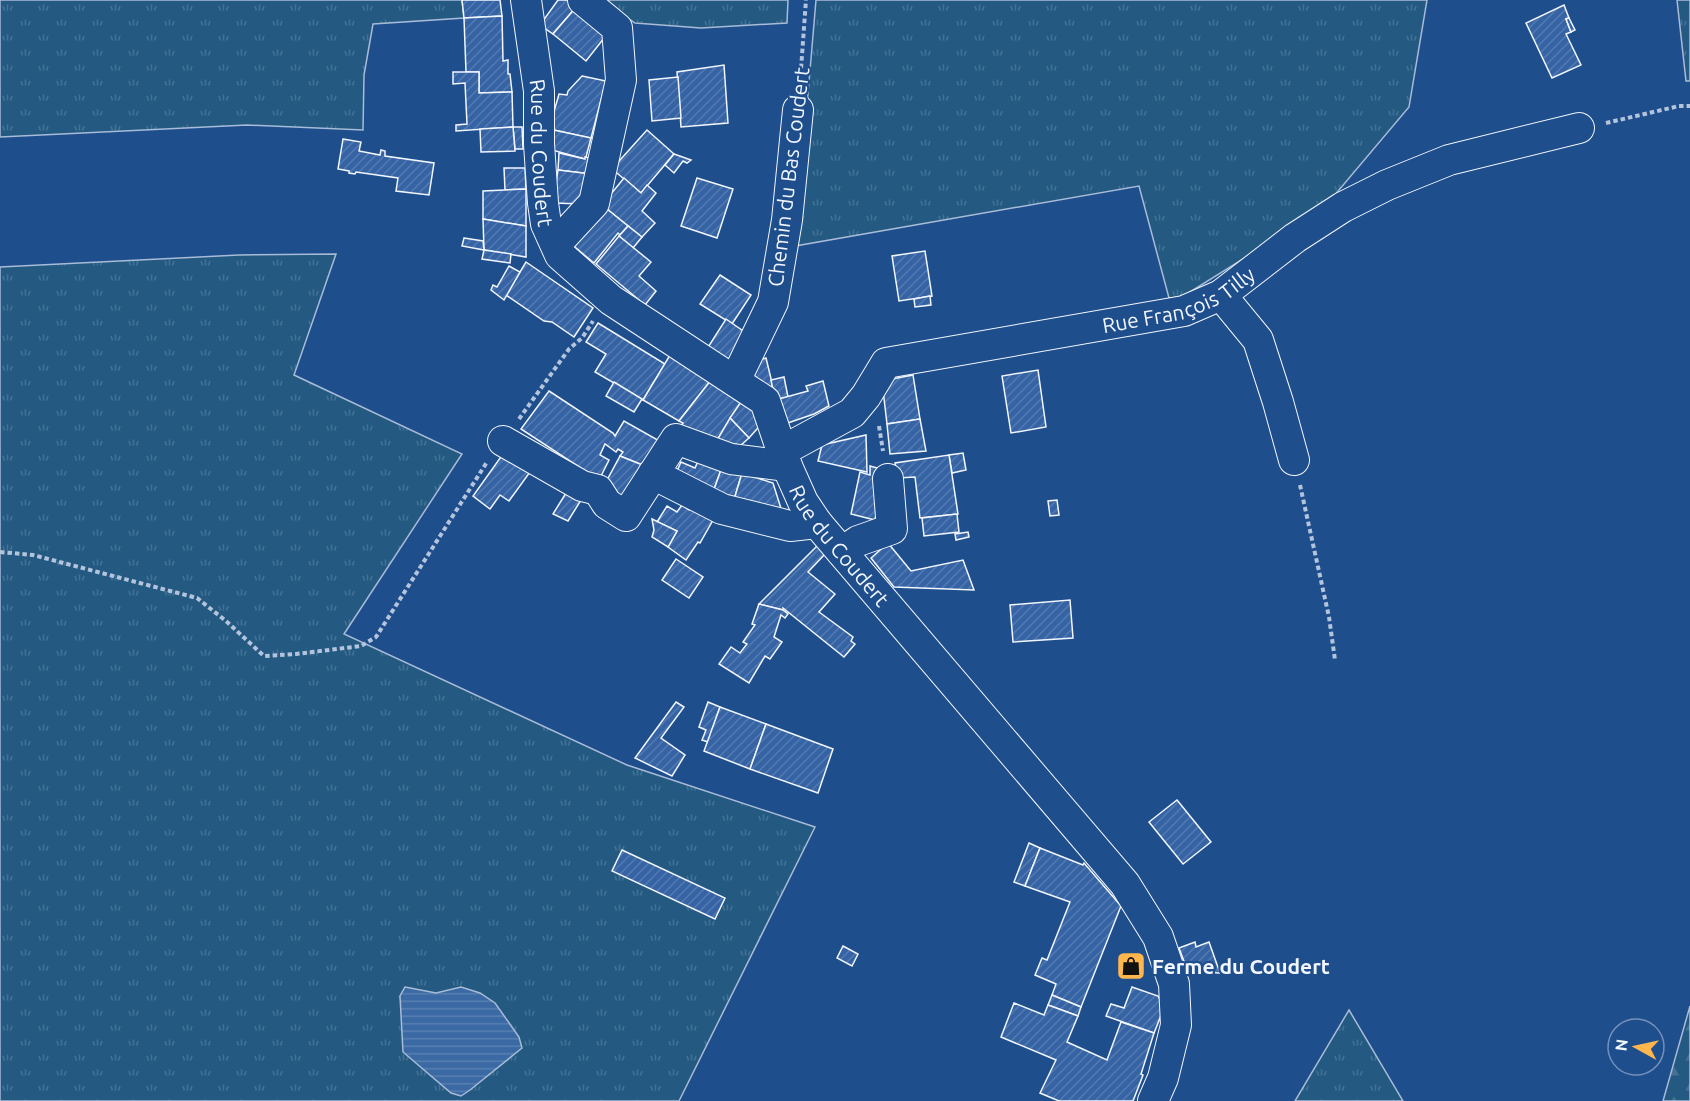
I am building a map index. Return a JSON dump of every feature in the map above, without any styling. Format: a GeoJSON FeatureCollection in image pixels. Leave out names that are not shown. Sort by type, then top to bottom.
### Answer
{"type":"FeatureCollection","features":[{"type":"Feature","properties":{"kind":"street","name":"Rue du Coudert"},"geometry":{"type":"LineString","coordinates":[[526,0],[539,91],[539,144],[543,203],[546,224],[560,255],[608,297],[765,401],[803,502],[817,523],[1125,884],[1158,937],[1174,984],[1176,1025],[1163,1078],[1153,1101]]}},
{"type":"Feature","properties":{"kind":"street"},"geometry":{"type":"LineString","coordinates":[[556,244],[594,203],[621,80],[617,28],[583,0]]}},
{"type":"Feature","properties":{"kind":"street","name":"Chemin du Bas Coudert"},"geometry":{"type":"LineString","coordinates":[[735,381],[773,302],[787,220],[798,110]]}},
{"type":"Feature","properties":{"kind":"street","name":"Rue François Tilly"},"geometry":{"type":"LineString","coordinates":[[785,458],[852,413],[866,396],[886,363],[1184,311],[1221,295],[1295,238],[1343,207],[1387,185],[1449,160],[1579,128]]}},
{"type":"Feature","properties":{"kind":"street"},"geometry":{"type":"LineString","coordinates":[[1221,295],[1258,340],[1294,460]]}},
{"type":"Feature","properties":{"kind":"street"},"geometry":{"type":"LineString","coordinates":[[503,441],[582,486],[598,490],[607,504],[626,516],[676,439],[731,459],[785,458]]}},
{"type":"Feature","properties":{"kind":"street"},"geometry":{"type":"LineString","coordinates":[[653,474],[722,509],[790,526],[817,523]]}},
{"type":"Feature","properties":{"kind":"street"},"geometry":{"type":"LineString","coordinates":[[842,552],[858,541],[892,529],[888,478]]}},
{"type":"Feature","properties":{"kind":"path","name":"Chemin du Bas Coudert"},"geometry":{"type":"LineString","coordinates":[[798,110],[806,0]]}},
{"type":"Feature","properties":{"kind":"path"},"geometry":{"type":"LineString","coordinates":[[1579,128],[1679,106],[1690,106]]}},
{"type":"Feature","properties":{"kind":"path"},"geometry":{"type":"LineString","coordinates":[[0,552],[33,555],[197,598],[264,656],[361,646],[376,637],[486,463],[569,349],[582,338],[608,297]]}},
{"type":"Feature","properties":{"kind":"path"},"geometry":{"type":"LineString","coordinates":[[1294,460],[1329,617],[1335,660]]}},
{"type":"Feature","properties":{"kind":"green space"},"geometry":{"type":"Polygon","coordinates":[[[0,0],[462,0],[464,18],[373,24],[364,75],[363,130],[247,125],[0,137],[0,0]]]}},
{"type":"Feature","properties":{"kind":"green space"},"geometry":{"type":"Polygon","coordinates":[[[602,0],[788,0],[787,23],[701,28],[635,23],[602,0]]]}},
{"type":"Feature","properties":{"kind":"green space"},"geometry":{"type":"Polygon","coordinates":[[[816,0],[1427,0],[1409,107],[1323,209],[1182,297],[1169,298],[1139,186],[795,246],[816,0]]]}},
{"type":"Feature","properties":{"kind":"green space"},"geometry":{"type":"Polygon","coordinates":[[[1677,0],[1690,0],[1690,81],[1686,81],[1677,0]]]}},
{"type":"Feature","properties":{"kind":"green space"},"geometry":{"type":"Polygon","coordinates":[[[336,254],[294,375],[462,454],[344,634],[627,765],[815,827],[679,1101],[0,1101],[0,267],[239,255],[336,254]]]}},
{"type":"Feature","properties":{"kind":"green space"},"geometry":{"type":"Polygon","coordinates":[[[1690,1006],[1690,1101],[1663,1101],[1690,1006]]]}},
{"type":"Feature","properties":{"kind":"green space"},"geometry":{"type":"Polygon","coordinates":[[[1349,1010],[1403,1101],[1295,1101],[1349,1010]]]}},
{"type":"Feature","properties":{"kind":"shaded area"},"geometry":{"type":"Polygon","coordinates":[[[405,987],[436,993],[461,987],[480,993],[495,1003],[519,1037],[522,1048],[461,1096],[451,1093],[403,1052],[400,996],[405,987]]]}},
{"type":"Feature","properties":{"kind":"building"},"geometry":{"type":"Polygon","coordinates":[[[462,0],[500,0],[502,16],[464,18],[462,0]]]}},
{"type":"Feature","properties":{"kind":"building"},"geometry":{"type":"Polygon","coordinates":[[[558,0],[569,0],[577,6],[553,34],[540,25],[558,0]]]}},
{"type":"Feature","properties":{"kind":"building"},"geometry":{"type":"Polygon","coordinates":[[[1564,5],[1571,32],[1566,34],[1581,65],[1552,78],[1526,23],[1564,5]]]}},
{"type":"Feature","properties":{"kind":"building"},"geometry":{"type":"Polygon","coordinates":[[[577,6],[608,33],[586,61],[553,34],[577,6]]]}},
{"type":"Feature","properties":{"kind":"building"},"geometry":{"type":"Polygon","coordinates":[[[502,16],[503,61],[508,60],[512,92],[479,93],[479,72],[466,72],[464,18],[502,16]]]}},
{"type":"Feature","properties":{"kind":"building"},"geometry":{"type":"Polygon","coordinates":[[[1569,18],[1575,30],[1571,32],[1566,19],[1569,18]]]}},
{"type":"Feature","properties":{"kind":"building"},"geometry":{"type":"Polygon","coordinates":[[[724,65],[728,123],[681,127],[677,72],[724,65]]]}},
{"type":"Feature","properties":{"kind":"building"},"geometry":{"type":"Polygon","coordinates":[[[453,72],[479,72],[479,93],[512,92],[513,127],[456,131],[456,125],[467,124],[465,83],[453,84],[453,72]]]}},
{"type":"Feature","properties":{"kind":"building"},"geometry":{"type":"Polygon","coordinates":[[[582,76],[606,81],[591,138],[549,129],[559,94],[567,95],[582,76]]]}},
{"type":"Feature","properties":{"kind":"building"},"geometry":{"type":"Polygon","coordinates":[[[678,77],[681,118],[652,121],[649,80],[678,77]]]}},
{"type":"Feature","properties":{"kind":"building"},"geometry":{"type":"Polygon","coordinates":[[[513,127],[522,127],[523,149],[515,149],[513,127]]]}},
{"type":"Feature","properties":{"kind":"building"},"geometry":{"type":"Polygon","coordinates":[[[513,127],[515,151],[481,152],[480,129],[513,127]]]}},
{"type":"Feature","properties":{"kind":"building"},"geometry":{"type":"Polygon","coordinates":[[[549,129],[591,138],[585,159],[552,150],[549,129]]]}},
{"type":"Feature","properties":{"kind":"building"},"geometry":{"type":"Polygon","coordinates":[[[647,130],[674,154],[641,193],[612,169],[647,130]]]}},
{"type":"Feature","properties":{"kind":"building"},"geometry":{"type":"Polygon","coordinates":[[[343,139],[361,142],[359,151],[380,155],[381,150],[385,151],[385,156],[434,163],[429,195],[396,191],[398,178],[356,172],[355,174],[338,169],[343,139]]]}},
{"type":"Feature","properties":{"kind":"building"},"geometry":{"type":"Polygon","coordinates":[[[559,153],[594,159],[591,174],[558,170],[559,153]]]}},
{"type":"Feature","properties":{"kind":"building"},"geometry":{"type":"Polygon","coordinates":[[[674,154],[691,160],[687,163],[683,161],[674,173],[665,165],[674,154]]]}},
{"type":"Feature","properties":{"kind":"building"},"geometry":{"type":"Polygon","coordinates":[[[504,168],[525,168],[526,189],[505,190],[504,168]]]}},
{"type":"Feature","properties":{"kind":"building"},"geometry":{"type":"Polygon","coordinates":[[[558,170],[591,174],[581,204],[555,203],[558,170]]]}},
{"type":"Feature","properties":{"kind":"building"},"geometry":{"type":"Polygon","coordinates":[[[624,178],[641,193],[647,185],[656,193],[642,211],[655,223],[642,237],[602,205],[624,178]]]}},
{"type":"Feature","properties":{"kind":"building"},"geometry":{"type":"Polygon","coordinates":[[[697,178],[733,189],[717,238],[681,226],[697,178]]]}},
{"type":"Feature","properties":{"kind":"building"},"geometry":{"type":"Polygon","coordinates":[[[526,189],[526,226],[483,219],[483,191],[526,189]]]}},
{"type":"Feature","properties":{"kind":"building"},"geometry":{"type":"Polygon","coordinates":[[[602,205],[628,226],[620,235],[618,233],[594,263],[570,243],[602,205]]]}},
{"type":"Feature","properties":{"kind":"building"},"geometry":{"type":"Polygon","coordinates":[[[483,219],[526,226],[526,257],[484,250],[483,219]]]}},
{"type":"Feature","properties":{"kind":"building"},"geometry":{"type":"Polygon","coordinates":[[[628,226],[642,237],[633,248],[619,236],[628,226]]]}},
{"type":"Feature","properties":{"kind":"building"},"geometry":{"type":"Polygon","coordinates":[[[619,236],[651,262],[639,276],[656,291],[645,305],[596,264],[619,236]]]}},
{"type":"Feature","properties":{"kind":"building"},"geometry":{"type":"Polygon","coordinates":[[[464,238],[483,241],[484,250],[462,246],[464,238]]]}},
{"type":"Feature","properties":{"kind":"building"},"geometry":{"type":"Polygon","coordinates":[[[484,250],[511,254],[510,263],[482,259],[484,250]]]}},
{"type":"Feature","properties":{"kind":"building"},"geometry":{"type":"Polygon","coordinates":[[[925,251],[932,296],[899,301],[892,256],[925,251]]]}},
{"type":"Feature","properties":{"kind":"building"},"geometry":{"type":"Polygon","coordinates":[[[526,262],[593,308],[574,337],[552,322],[544,321],[506,295],[526,262]]]}},
{"type":"Feature","properties":{"kind":"building"},"geometry":{"type":"Polygon","coordinates":[[[509,266],[520,272],[504,300],[491,290],[493,285],[497,287],[509,266]]]}},
{"type":"Feature","properties":{"kind":"building"},"geometry":{"type":"Polygon","coordinates":[[[720,275],[751,295],[732,324],[700,304],[720,275]]]}},
{"type":"Feature","properties":{"kind":"building"},"geometry":{"type":"Polygon","coordinates":[[[930,296],[931,305],[915,307],[914,299],[930,296]]]}},
{"type":"Feature","properties":{"kind":"building"},"geometry":{"type":"Polygon","coordinates":[[[726,319],[746,333],[729,366],[705,352],[726,319]]]}},
{"type":"Feature","properties":{"kind":"building"},"geometry":{"type":"Polygon","coordinates":[[[598,323],[665,364],[643,400],[595,372],[606,354],[586,342],[598,323]]]}},
{"type":"Feature","properties":{"kind":"building"},"geometry":{"type":"Polygon","coordinates":[[[670,355],[711,380],[679,421],[643,400],[670,355]]]}},
{"type":"Feature","properties":{"kind":"building"},"geometry":{"type":"Polygon","coordinates":[[[766,358],[774,391],[754,383],[753,362],[766,358]]]}},
{"type":"Feature","properties":{"kind":"building"},"geometry":{"type":"Polygon","coordinates":[[[1038,370],[1046,427],[1011,433],[1002,376],[1038,370]]]}},
{"type":"Feature","properties":{"kind":"building"},"geometry":{"type":"Polygon","coordinates":[[[913,375],[920,419],[887,424],[882,381],[913,375]]]}},
{"type":"Feature","properties":{"kind":"building"},"geometry":{"type":"Polygon","coordinates":[[[784,377],[788,397],[775,400],[771,380],[784,377]]]}},
{"type":"Feature","properties":{"kind":"building"},"geometry":{"type":"Polygon","coordinates":[[[711,380],[743,399],[716,442],[681,426],[683,423],[679,421],[711,380]]]}},
{"type":"Feature","properties":{"kind":"building"},"geometry":{"type":"Polygon","coordinates":[[[823,381],[829,406],[782,425],[775,400],[808,391],[806,386],[823,381]]]}},
{"type":"Feature","properties":{"kind":"building"},"geometry":{"type":"Polygon","coordinates":[[[614,382],[642,399],[634,412],[606,396],[614,382]]]}},
{"type":"Feature","properties":{"kind":"building"},"geometry":{"type":"Polygon","coordinates":[[[549,391],[615,436],[624,421],[663,443],[650,468],[620,456],[623,452],[618,449],[616,452],[605,444],[600,455],[609,460],[599,480],[521,429],[549,391]]]}},
{"type":"Feature","properties":{"kind":"building"},"geometry":{"type":"Polygon","coordinates":[[[743,399],[764,421],[749,438],[730,418],[743,399]]]}},
{"type":"Feature","properties":{"kind":"building"},"geometry":{"type":"Polygon","coordinates":[[[730,418],[749,438],[741,445],[716,442],[730,418]]]}},
{"type":"Feature","properties":{"kind":"building"},"geometry":{"type":"Polygon","coordinates":[[[920,419],[926,451],[890,454],[887,424],[920,419]]]}},
{"type":"Feature","properties":{"kind":"building"},"geometry":{"type":"Polygon","coordinates":[[[866,435],[867,472],[818,461],[822,445],[866,435]]]}},
{"type":"Feature","properties":{"kind":"building"},"geometry":{"type":"Polygon","coordinates":[[[963,453],[966,470],[952,473],[949,455],[963,453]]]}},
{"type":"Feature","properties":{"kind":"building"},"geometry":{"type":"Polygon","coordinates":[[[503,454],[530,472],[509,501],[500,495],[490,509],[473,496],[503,454]]]}},
{"type":"Feature","properties":{"kind":"building"},"geometry":{"type":"Polygon","coordinates":[[[949,455],[958,514],[920,518],[915,477],[898,478],[895,463],[949,455]]]}},
{"type":"Feature","properties":{"kind":"building"},"geometry":{"type":"Polygon","coordinates":[[[620,456],[650,468],[626,509],[605,484],[620,456]]]}},
{"type":"Feature","properties":{"kind":"building"},"geometry":{"type":"Polygon","coordinates":[[[699,459],[722,467],[712,495],[673,480],[681,462],[695,468],[699,459]]]}},
{"type":"Feature","properties":{"kind":"building"},"geometry":{"type":"Polygon","coordinates":[[[870,466],[881,469],[882,479],[875,520],[851,514],[860,472],[870,475],[870,466]]]}},
{"type":"Feature","properties":{"kind":"building"},"geometry":{"type":"Polygon","coordinates":[[[722,467],[742,473],[733,503],[712,495],[722,467]]]}},
{"type":"Feature","properties":{"kind":"building"},"geometry":{"type":"Polygon","coordinates":[[[742,473],[773,483],[784,518],[733,503],[742,473]]]}},
{"type":"Feature","properties":{"kind":"building"},"geometry":{"type":"Polygon","coordinates":[[[566,493],[581,500],[568,521],[553,514],[566,493]]]}},
{"type":"Feature","properties":{"kind":"building"},"geometry":{"type":"Polygon","coordinates":[[[694,500],[717,513],[700,543],[698,542],[686,560],[668,547],[677,531],[657,522],[667,506],[677,512],[682,505],[689,510],[694,500]]]}},
{"type":"Feature","properties":{"kind":"building"},"geometry":{"type":"Polygon","coordinates":[[[1057,500],[1059,515],[1050,516],[1048,501],[1057,500]]]}},
{"type":"Feature","properties":{"kind":"building"},"geometry":{"type":"Polygon","coordinates":[[[957,514],[959,532],[924,536],[922,518],[957,514]]]}},
{"type":"Feature","properties":{"kind":"building"},"geometry":{"type":"Polygon","coordinates":[[[652,519],[677,531],[668,547],[652,537],[654,530],[652,519]]]}},
{"type":"Feature","properties":{"kind":"building"},"geometry":{"type":"Polygon","coordinates":[[[968,532],[969,537],[956,540],[955,534],[968,532]]]}},
{"type":"Feature","properties":{"kind":"building"},"geometry":{"type":"Polygon","coordinates":[[[888,543],[911,571],[963,560],[974,590],[894,587],[871,558],[888,543]]]}},
{"type":"Feature","properties":{"kind":"building"},"geometry":{"type":"Polygon","coordinates":[[[817,546],[825,554],[808,572],[835,594],[819,612],[853,637],[851,641],[855,644],[844,657],[783,608],[783,610],[759,604],[817,546]]]}},
{"type":"Feature","properties":{"kind":"building"},"geometry":{"type":"Polygon","coordinates":[[[676,559],[703,577],[689,598],[662,580],[676,559]]]}},
{"type":"Feature","properties":{"kind":"building"},"geometry":{"type":"Polygon","coordinates":[[[1070,600],[1073,638],[1013,642],[1010,605],[1070,600]]]}},
{"type":"Feature","properties":{"kind":"building"},"geometry":{"type":"Polygon","coordinates":[[[759,604],[783,610],[788,614],[785,618],[781,615],[774,637],[782,642],[770,659],[765,656],[749,683],[719,664],[731,647],[740,653],[747,644],[743,642],[755,625],[752,624],[759,604]]]}},
{"type":"Feature","properties":{"kind":"building"},"geometry":{"type":"Polygon","coordinates":[[[676,702],[684,707],[661,738],[685,755],[672,776],[635,758],[676,702]]]}},
{"type":"Feature","properties":{"kind":"building"},"geometry":{"type":"Polygon","coordinates":[[[708,702],[720,707],[708,742],[702,740],[706,730],[699,727],[708,702]]]}},
{"type":"Feature","properties":{"kind":"building"},"geometry":{"type":"Polygon","coordinates":[[[720,707],[766,724],[750,769],[704,751],[720,707]]]}},
{"type":"Feature","properties":{"kind":"building"},"geometry":{"type":"Polygon","coordinates":[[[766,724],[833,749],[818,793],[750,769],[766,724]]]}},
{"type":"Feature","properties":{"kind":"building"},"geometry":{"type":"Polygon","coordinates":[[[1177,800],[1211,842],[1183,864],[1149,822],[1177,800]]]}},
{"type":"Feature","properties":{"kind":"building"},"geometry":{"type":"Polygon","coordinates":[[[1029,843],[1040,848],[1025,886],[1014,882],[1029,843]]]}},
{"type":"Feature","properties":{"kind":"building"},"geometry":{"type":"Polygon","coordinates":[[[1040,848],[1083,865],[1084,863],[1121,906],[1081,1007],[1052,995],[1056,984],[1035,975],[1042,958],[1047,960],[1070,902],[1025,886],[1040,848]]]}},
{"type":"Feature","properties":{"kind":"building"},"geometry":{"type":"Polygon","coordinates":[[[622,850],[725,898],[715,919],[612,871],[622,850]]]}},
{"type":"Feature","properties":{"kind":"building"},"geometry":{"type":"Polygon","coordinates":[[[1195,942],[1196,947],[1209,942],[1220,973],[1188,972],[1179,948],[1195,942]]]}},
{"type":"Feature","properties":{"kind":"building"},"geometry":{"type":"Polygon","coordinates":[[[843,946],[858,954],[852,966],[837,958],[843,946]]]}},
{"type":"Feature","properties":{"kind":"building"},"geometry":{"type":"Polygon","coordinates":[[[1132,987],[1158,996],[1164,1008],[1154,1033],[1106,1016],[1111,1004],[1124,1008],[1132,987]]]}},
{"type":"Feature","properties":{"kind":"building"},"geometry":{"type":"Polygon","coordinates":[[[1052,995],[1081,1007],[1078,1016],[1048,1005],[1052,995]]]}},
{"type":"Feature","properties":{"kind":"building"},"geometry":{"type":"Polygon","coordinates":[[[1014,1003],[1044,1015],[1048,1005],[1078,1016],[1067,1042],[1107,1060],[1121,1022],[1154,1033],[1141,1074],[1143,1075],[1133,1101],[1059,1101],[1040,1093],[1056,1060],[1001,1037],[1014,1003]]]}},
{"type":"Feature","properties":{"kind":"place","name":"Ferme du Coudert"},"geometry":{"type":"Point","coordinates":[1131,966]}}]}
